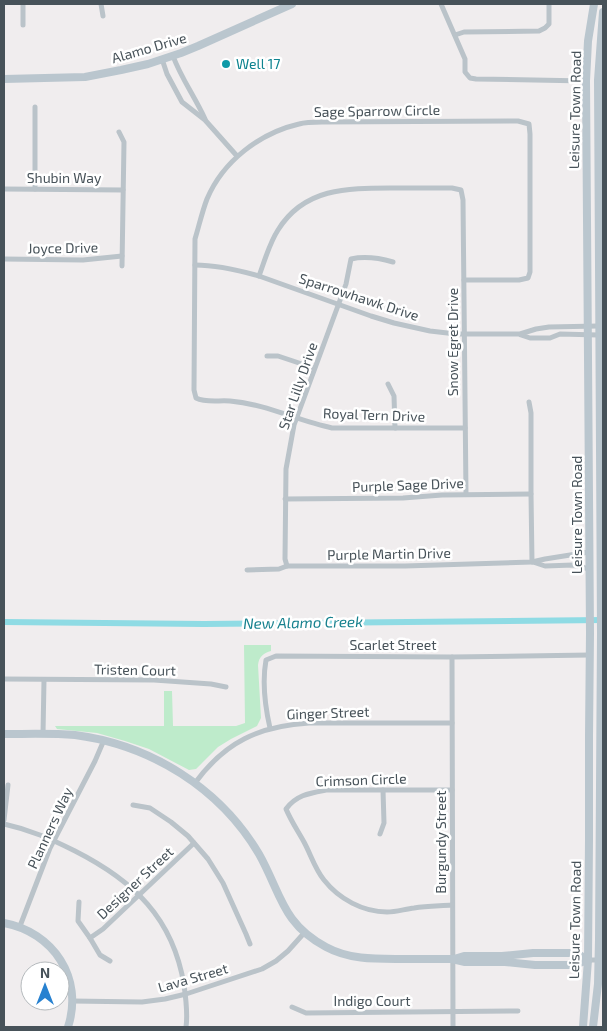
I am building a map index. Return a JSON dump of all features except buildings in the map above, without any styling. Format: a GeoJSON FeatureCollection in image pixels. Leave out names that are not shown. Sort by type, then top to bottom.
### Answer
{"type":"FeatureCollection","features":[{"type":"Feature","properties":{"kind":"main road","name":"Alamo Drive"},"geometry":{"type":"LineString","coordinates":[[4,79],[85,77],[121,70],[173,56],[292,4]]}},
{"type":"Feature","properties":{"kind":"main road","name":"Leisure Town Road"},"geometry":{"type":"LineString","coordinates":[[582,1027],[588,960],[590,840],[586,81],[588,40],[594,4]]}},
{"type":"Feature","properties":{"kind":"main road","name":"Leisure Town Road"},"geometry":{"type":"LineString","coordinates":[[593,1027],[601,960],[602,668],[598,331],[598,80],[603,12]]}},
{"type":"Feature","properties":{"kind":"main road"},"geometry":{"type":"LineString","coordinates":[[4,734],[74,735],[104,740],[129,747],[174,769],[195,783],[235,820],[259,855],[287,912],[305,932],[332,950],[349,956],[368,959],[452,959],[465,962],[506,962],[535,965],[574,965],[588,960]]}},
{"type":"Feature","properties":{"kind":"main road"},"geometry":{"type":"LineString","coordinates":[[4,923],[20,926],[40,938],[49,945],[64,966],[72,990],[72,1012],[68,1027]]}},
{"type":"Feature","properties":{"kind":"main road"},"geometry":{"type":"LineString","coordinates":[[452,959],[464,956],[576,953],[588,960]]}},
{"type":"Feature","properties":{"kind":"street"},"geometry":{"type":"LineString","coordinates":[[23,4],[23,25]]}},
{"type":"Feature","properties":{"kind":"street"},"geometry":{"type":"LineString","coordinates":[[101,4],[103,16]]}},
{"type":"Feature","properties":{"kind":"street"},"geometry":{"type":"LineString","coordinates":[[441,4],[465,59],[465,72],[470,78],[476,80],[586,81]]}},
{"type":"Feature","properties":{"kind":"street"},"geometry":{"type":"LineString","coordinates":[[455,35],[464,32],[539,32],[549,24],[549,4]]}},
{"type":"Feature","properties":{"kind":"street"},"geometry":{"type":"LineString","coordinates":[[173,56],[178,70],[200,107],[205,120]]}},
{"type":"Feature","properties":{"kind":"street"},"geometry":{"type":"LineString","coordinates":[[162,59],[167,74],[182,102],[205,120],[237,156]]}},
{"type":"Feature","properties":{"kind":"street"},"geometry":{"type":"LineString","coordinates":[[35,107],[35,189]]}},
{"type":"Feature","properties":{"kind":"street","name":"Sage Sparrow Circle"},"geometry":{"type":"LineString","coordinates":[[196,398],[194,390],[195,239],[201,217],[215,183],[237,156],[263,138],[280,130],[300,124],[322,122],[518,122],[529,124],[530,272],[528,278],[519,280],[464,280]]}},
{"type":"Feature","properties":{"kind":"street"},"geometry":{"type":"LineString","coordinates":[[119,132],[124,142],[122,266]]}},
{"type":"Feature","properties":{"kind":"street","name":"Snow Egret Drive"},"geometry":{"type":"LineString","coordinates":[[259,276],[271,243],[279,228],[298,208],[325,193],[339,189],[356,188],[452,188],[461,190],[464,200],[466,494]]}},
{"type":"Feature","properties":{"kind":"street","name":"Shubin Way"},"geometry":{"type":"LineString","coordinates":[[4,189],[123,190]]}},
{"type":"Feature","properties":{"kind":"street","name":"Joyce Drive"},"geometry":{"type":"LineString","coordinates":[[4,259],[82,260],[122,256]]}},
{"type":"Feature","properties":{"kind":"street","name":"Star Lilly Drive"},"geometry":{"type":"LineString","coordinates":[[287,566],[285,559],[286,469],[296,418],[346,284],[350,259],[382,259],[393,262]]}},
{"type":"Feature","properties":{"kind":"street","name":"Sparrowhawk Drive"},"geometry":{"type":"LineString","coordinates":[[195,265],[240,270],[394,323],[430,331],[464,334],[520,334],[549,327],[598,331]]}},
{"type":"Feature","properties":{"kind":"street","name":"Sparrowhawk Drive"},"geometry":{"type":"LineString","coordinates":[[520,334],[530,338],[550,338],[560,334],[588,330],[598,331]]}},
{"type":"Feature","properties":{"kind":"street"},"geometry":{"type":"LineString","coordinates":[[267,356],[278,356],[314,368]]}},
{"type":"Feature","properties":{"kind":"street"},"geometry":{"type":"LineString","coordinates":[[388,384],[394,396],[395,428]]}},
{"type":"Feature","properties":{"kind":"street","name":"Royal Tern Drive"},"geometry":{"type":"LineString","coordinates":[[196,398],[205,401],[246,403],[332,428],[465,428]]}},
{"type":"Feature","properties":{"kind":"street"},"geometry":{"type":"LineString","coordinates":[[529,402],[531,412],[532,562]]}},
{"type":"Feature","properties":{"kind":"street","name":"Purple Sage Drive"},"geometry":{"type":"LineString","coordinates":[[285,499],[531,494]]}},
{"type":"Feature","properties":{"kind":"street","name":"Purple Martin Drive"},"geometry":{"type":"LineString","coordinates":[[247,570],[279,569],[287,566],[405,566],[532,562],[589,552]]}},
{"type":"Feature","properties":{"kind":"street","name":"Purple Martin Drive"},"geometry":{"type":"LineString","coordinates":[[532,562],[545,566],[573,565],[589,569]]}},
{"type":"Feature","properties":{"kind":"street","name":"Scarlet Street"},"geometry":{"type":"LineString","coordinates":[[270,728],[264,694],[264,668],[266,660],[276,656],[452,657],[590,655]]}},
{"type":"Feature","properties":{"kind":"street","name":"Burgundy Street"},"geometry":{"type":"LineString","coordinates":[[452,657],[452,1027]]}},
{"type":"Feature","properties":{"kind":"street","name":"Tristen Court"},"geometry":{"type":"LineString","coordinates":[[4,679],[154,680],[211,684],[226,687]]}},
{"type":"Feature","properties":{"kind":"street"},"geometry":{"type":"LineString","coordinates":[[43,734],[44,680]]}},
{"type":"Feature","properties":{"kind":"street","name":"Ginger Street"},"geometry":{"type":"LineString","coordinates":[[195,783],[211,763],[226,750],[245,738],[270,728],[288,724],[309,723],[452,723]]}},
{"type":"Feature","properties":{"kind":"street","name":"Planners Way"},"geometry":{"type":"LineString","coordinates":[[20,926],[54,840],[104,740]]}},
{"type":"Feature","properties":{"kind":"street"},"geometry":{"type":"LineString","coordinates":[[4,820],[8,785]]}},
{"type":"Feature","properties":{"kind":"street","name":"Crimson Circle"},"geometry":{"type":"LineString","coordinates":[[452,790],[326,790],[309,793],[292,801],[286,809],[290,820],[305,843],[324,879],[334,891],[347,900],[361,907],[387,912],[452,905]]}},
{"type":"Feature","properties":{"kind":"street"},"geometry":{"type":"LineString","coordinates":[[380,834],[384,823],[384,790]]}},
{"type":"Feature","properties":{"kind":"street"},"geometry":{"type":"LineString","coordinates":[[133,805],[150,808],[170,822],[188,836],[208,859],[223,882],[250,944]]}},
{"type":"Feature","properties":{"kind":"street"},"geometry":{"type":"LineString","coordinates":[[4,824],[36,832],[54,840],[117,875],[139,894],[162,923],[174,946],[182,968],[187,1002],[186,1027]]}},
{"type":"Feature","properties":{"kind":"street","name":"Designer Street"},"geometry":{"type":"LineString","coordinates":[[90,938],[103,929],[194,843]]}},
{"type":"Feature","properties":{"kind":"street"},"geometry":{"type":"LineString","coordinates":[[79,902],[78,921],[100,955],[110,961]]}},
{"type":"Feature","properties":{"kind":"street","name":"Lava Street"},"geometry":{"type":"LineString","coordinates":[[72,1001],[142,1002],[186,994],[262,969],[288,951],[305,932]]}},
{"type":"Feature","properties":{"kind":"street"},"geometry":{"type":"LineString","coordinates":[[588,960],[601,960]]}},
{"type":"Feature","properties":{"kind":"street","name":"Indigo Court"},"geometry":{"type":"LineString","coordinates":[[292,1007],[306,1013],[518,1012]]}},
{"type":"Feature","properties":{"kind":"green space"},"geometry":{"type":"Polygon","coordinates":[[[244,645],[271,645],[271,651],[262,655],[258,665],[261,718],[257,726],[218,747],[196,769],[189,770],[149,749],[125,741],[97,733],[57,729],[55,726],[164,726],[164,691],[172,691],[173,726],[236,726],[245,723],[244,645]]]}},
{"type":"Feature","properties":{"kind":"waterway","name":"New Alamo Creek"},"geometry":{"type":"LineString","coordinates":[[4,622],[204,624],[603,620]]}},
{"type":"Feature","properties":{"kind":"place","name":"Well 17"},"geometry":{"type":"Point","coordinates":[226,64]}}]}
